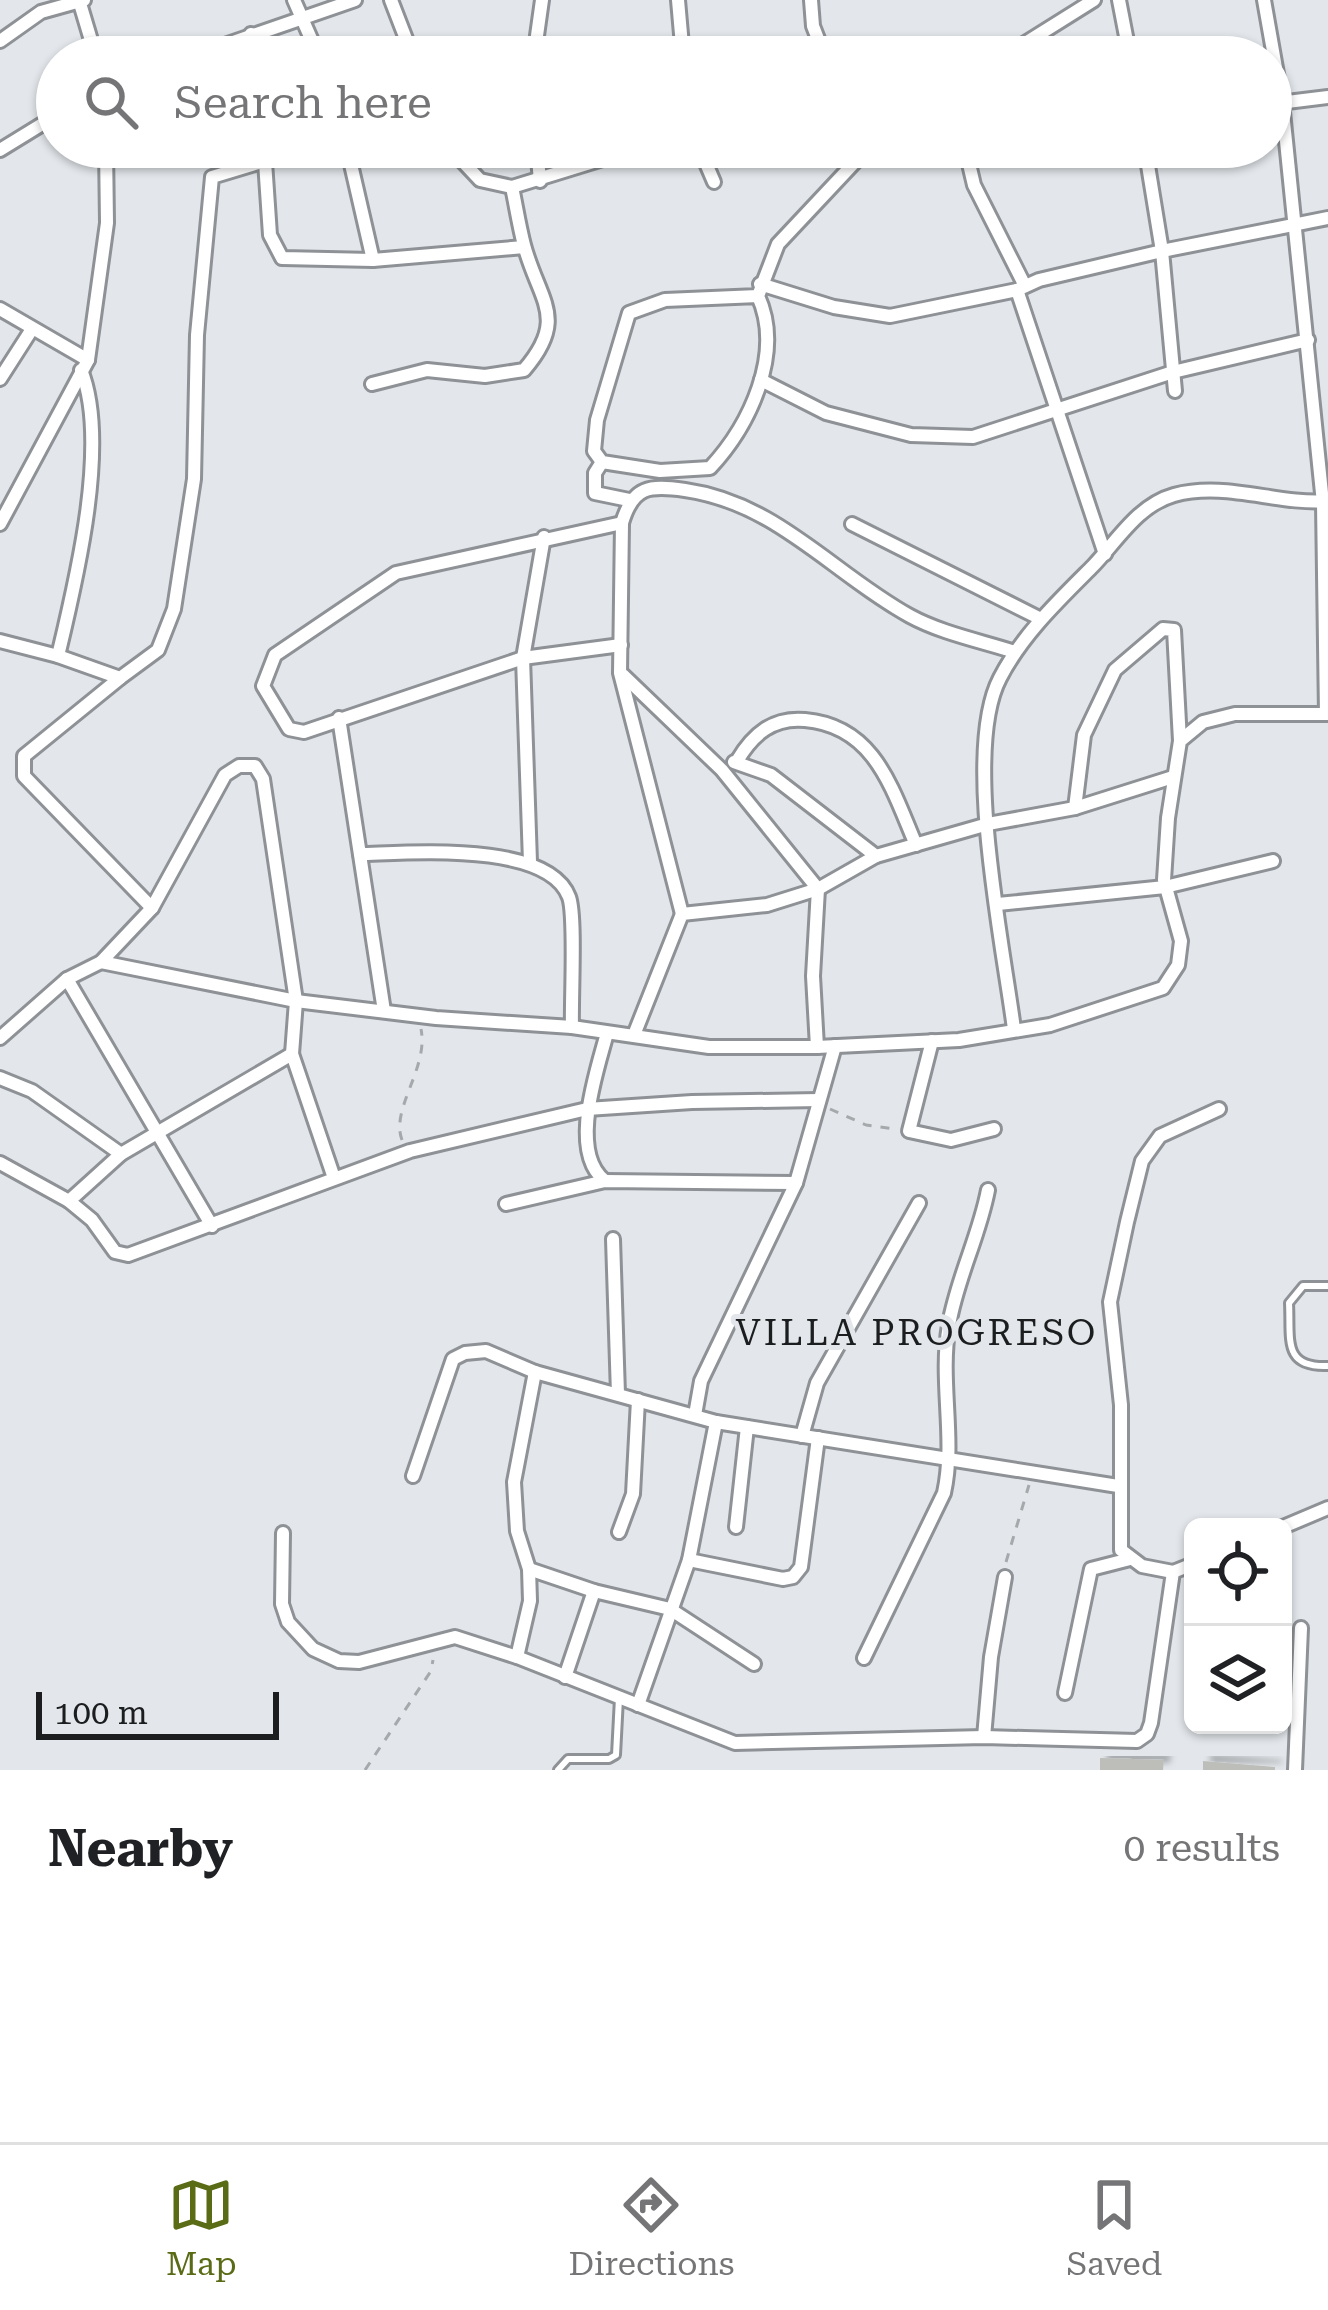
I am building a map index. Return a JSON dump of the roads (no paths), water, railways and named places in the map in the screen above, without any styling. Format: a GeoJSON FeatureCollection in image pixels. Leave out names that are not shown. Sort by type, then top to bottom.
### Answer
{"type":"FeatureCollection","features":[{"type":"Feature","properties":{"kind":"street"},"geometry":{"type":"LineString","coordinates":[[0,41],[41,11],[81,0],[90,36]]}},
{"type":"Feature","properties":{"kind":"street"},"geometry":{"type":"LineString","coordinates":[[294,0],[311,36]]}},
{"type":"Feature","properties":{"kind":"street"},"geometry":{"type":"LineString","coordinates":[[246,36],[355,0]]}},
{"type":"Feature","properties":{"kind":"street"},"geometry":{"type":"LineString","coordinates":[[391,0],[405,36]]}},
{"type":"Feature","properties":{"kind":"street"},"geometry":{"type":"LineString","coordinates":[[537,36],[542,0]]}},
{"type":"Feature","properties":{"kind":"street"},"geometry":{"type":"LineString","coordinates":[[678,0],[681,36]]}},
{"type":"Feature","properties":{"kind":"street"},"geometry":{"type":"LineString","coordinates":[[811,0],[817,36]]}},
{"type":"Feature","properties":{"kind":"street"},"geometry":{"type":"LineString","coordinates":[[1037,36],[1094,0]]}},
{"type":"Feature","properties":{"kind":"street"},"geometry":{"type":"LineString","coordinates":[[1119,0],[1126,36]]}},
{"type":"Feature","properties":{"kind":"street"},"geometry":{"type":"LineString","coordinates":[[1264,0],[1268,36]]}},
{"type":"Feature","properties":{"kind":"street"},"geometry":{"type":"LineString","coordinates":[[1292,101],[1328,97]]}},
{"type":"Feature","properties":{"kind":"street"},"geometry":{"type":"LineString","coordinates":[[0,150],[36,128]]}},
{"type":"Feature","properties":{"kind":"street"},"geometry":{"type":"LineString","coordinates":[[0,524],[85,365],[107,223],[106,168]]}},
{"type":"Feature","properties":{"kind":"street"},"geometry":{"type":"LineString","coordinates":[[152,908],[23,776],[21,767],[24,756],[158,650],[174,609],[194,478],[197,334],[212,177],[232,168]]}},
{"type":"Feature","properties":{"kind":"street"},"geometry":{"type":"LineString","coordinates":[[265,168],[270,235],[282,258],[373,260],[524,247]]}},
{"type":"Feature","properties":{"kind":"street"},"geometry":{"type":"LineString","coordinates":[[352,168],[373,260]]}},
{"type":"Feature","properties":{"kind":"street"},"geometry":{"type":"LineString","coordinates":[[469,168],[480,180],[512,187],[579,168]]}},
{"type":"Feature","properties":{"kind":"street"},"geometry":{"type":"LineString","coordinates":[[539,168],[540,181]]}},
{"type":"Feature","properties":{"kind":"street"},"geometry":{"type":"LineString","coordinates":[[708,168],[714,182]]}},
{"type":"Feature","properties":{"kind":"street"},"geometry":{"type":"LineString","coordinates":[[849,168],[778,244],[759,290],[768,318],[768,352],[761,380],[728,448],[710,468],[661,471],[602,462],[594,452],[597,420],[629,313],[665,300],[759,290],[890,316],[1162,251],[1328,218]]}},
{"type":"Feature","properties":{"kind":"street"},"geometry":{"type":"LineString","coordinates":[[970,168],[1021,288],[1105,554]]}},
{"type":"Feature","properties":{"kind":"street"},"geometry":{"type":"LineString","coordinates":[[1148,168],[1162,251],[1175,391]]}},
{"type":"Feature","properties":{"kind":"street"},"geometry":{"type":"LineString","coordinates":[[1180,741],[1203,722],[1235,714],[1327,714],[1325,502],[1287,168]]}},
{"type":"Feature","properties":{"kind":"street"},"geometry":{"type":"LineString","coordinates":[[372,384],[427,370],[485,376],[524,370],[545,346],[549,312],[524,247],[512,187]]}},
{"type":"Feature","properties":{"kind":"street"},"geometry":{"type":"LineString","coordinates":[[0,309],[85,365],[90,391],[93,423],[82,559],[58,656]]}},
{"type":"Feature","properties":{"kind":"street"},"geometry":{"type":"LineString","coordinates":[[0,379],[32,329]]}},
{"type":"Feature","properties":{"kind":"street"},"geometry":{"type":"LineString","coordinates":[[761,380],[826,412],[911,435],[973,437],[1173,372],[1308,340]]}},
{"type":"Feature","properties":{"kind":"street"},"geometry":{"type":"LineString","coordinates":[[602,462],[595,473],[595,494],[629,500],[658,486],[710,493],[760,512],[817,548],[858,585],[915,619],[1015,652]]}},
{"type":"Feature","properties":{"kind":"street"},"geometry":{"type":"LineString","coordinates":[[1014,1029],[988,824],[985,722],[998,681],[1015,652],[1125,528],[1172,495],[1222,490],[1325,502]]}},
{"type":"Feature","properties":{"kind":"street"},"geometry":{"type":"LineString","coordinates":[[629,500],[622,523],[620,673],[682,914],[634,1035]]}},
{"type":"Feature","properties":{"kind":"street"},"geometry":{"type":"LineString","coordinates":[[620,645],[523,658],[304,732],[289,729],[263,686],[275,655],[396,572],[622,523]]}},
{"type":"Feature","properties":{"kind":"street"},"geometry":{"type":"LineString","coordinates":[[852,524],[1041,620]]}},
{"type":"Feature","properties":{"kind":"street"},"geometry":{"type":"LineString","coordinates":[[530,862],[523,658],[544,537]]}},
{"type":"Feature","properties":{"kind":"street"},"geometry":{"type":"LineString","coordinates":[[101,962],[296,1001],[416,1016],[572,1027],[709,1047],[932,1041],[1050,1024],[1163,988],[1178,965],[1181,941],[1165,887],[1180,741],[1174,630],[1163,628],[1115,670],[1084,735],[1076,808]]}},
{"type":"Feature","properties":{"kind":"street"},"geometry":{"type":"LineString","coordinates":[[0,641],[120,678]]}},
{"type":"Feature","properties":{"kind":"street"},"geometry":{"type":"LineString","coordinates":[[620,673],[722,770],[818,889],[813,976],[817,1047]]}},
{"type":"Feature","properties":{"kind":"street"},"geometry":{"type":"LineString","coordinates":[[340,718],[384,1011]]}},
{"type":"Feature","properties":{"kind":"street"},"geometry":{"type":"LineString","coordinates":[[722,770],[737,761],[764,728],[790,718],[829,722],[853,734],[885,772],[916,845]]}},
{"type":"Feature","properties":{"kind":"street"},"geometry":{"type":"LineString","coordinates":[[737,761],[771,775],[876,856]]}},
{"type":"Feature","properties":{"kind":"street"},"geometry":{"type":"LineString","coordinates":[[0,1038],[67,979],[101,962],[152,908],[225,775],[239,766],[255,766],[263,779],[296,1001],[292,1054],[334,1178]]}},
{"type":"Feature","properties":{"kind":"street"},"geometry":{"type":"LineString","coordinates":[[682,914],[767,905],[818,889],[876,856],[988,824],[1076,808],[1173,777]]}},
{"type":"Feature","properties":{"kind":"street"},"geometry":{"type":"LineString","coordinates":[[360,854],[448,853],[530,862],[556,877],[570,899],[572,1027]]}},
{"type":"Feature","properties":{"kind":"street"},"geometry":{"type":"LineString","coordinates":[[998,904],[1165,887],[1273,861]]}},
{"type":"Feature","properties":{"kind":"street"},"geometry":{"type":"LineString","coordinates":[[67,979],[212,1226]]}},
{"type":"Feature","properties":{"kind":"street"},"geometry":{"type":"LineString","coordinates":[[605,1181],[590,1162],[587,1109],[607,1033]]}},
{"type":"Feature","properties":{"kind":"street"},"geometry":{"type":"LineString","coordinates":[[932,1041],[908,1131],[951,1140],[994,1129]]}},
{"type":"Feature","properties":{"kind":"street"},"geometry":{"type":"LineString","coordinates":[[695,1415],[701,1381],[796,1183],[835,1046]]}},
{"type":"Feature","properties":{"kind":"street"},"geometry":{"type":"LineString","coordinates":[[69,1201],[121,1154],[292,1054]]}},
{"type":"Feature","properties":{"kind":"street"},"geometry":{"type":"LineString","coordinates":[[0,1078],[32,1091],[121,1154]]}},
{"type":"Feature","properties":{"kind":"street"},"geometry":{"type":"LineString","coordinates":[[0,1162],[69,1201],[121,1254],[212,1226],[410,1151],[587,1109],[819,1100]]}},
{"type":"Feature","properties":{"kind":"street"},"geometry":{"type":"LineString","coordinates":[[1184,1568],[1173,1572],[1142,1566],[1121,1550],[1120,1405],[1109,1302],[1142,1161],[1160,1136],[1219,1109]]}},
{"type":"Feature","properties":{"kind":"street"},"geometry":{"type":"LineString","coordinates":[[506,1204],[605,1181],[796,1183]]}},
{"type":"Feature","properties":{"kind":"street"},"geometry":{"type":"LineString","coordinates":[[864,1658],[944,1493],[949,1459],[945,1388],[949,1327],[962,1271],[980,1233],[988,1190]]}},
{"type":"Feature","properties":{"kind":"street"},"geometry":{"type":"LineString","coordinates":[[802,1436],[817,1383],[919,1203]]}},
{"type":"Feature","properties":{"kind":"street"},"geometry":{"type":"LineString","coordinates":[[613,1239],[618,1394]]}},
{"type":"Feature","properties":{"kind":"street"},"geometry":{"type":"LineString","coordinates":[[413,1476],[453,1359],[486,1351],[535,1372],[716,1422],[1118,1486]]}},
{"type":"Feature","properties":{"kind":"street"},"geometry":{"type":"LineString","coordinates":[[518,1658],[530,1600],[530,1569],[517,1531],[514,1482],[535,1372]]}},
{"type":"Feature","properties":{"kind":"street"},"geometry":{"type":"LineString","coordinates":[[619,1532],[633,1494],[638,1400]]}},
{"type":"Feature","properties":{"kind":"street"},"geometry":{"type":"LineString","coordinates":[[638,1705],[689,1560],[716,1422]]}},
{"type":"Feature","properties":{"kind":"street"},"geometry":{"type":"LineString","coordinates":[[736,1527],[747,1427]]}},
{"type":"Feature","properties":{"kind":"street"},"geometry":{"type":"LineString","coordinates":[[689,1560],[793,1577],[800,1567],[818,1438]]}},
{"type":"Feature","properties":{"kind":"street"},"geometry":{"type":"LineString","coordinates":[[1292,1523],[1328,1508]]}},
{"type":"Feature","properties":{"kind":"street"},"geometry":{"type":"LineString","coordinates":[[283,1533],[282,1604],[288,1622],[313,1648],[340,1661],[359,1662],[455,1637],[735,1743],[984,1737],[1137,1741],[1147,1734],[1173,1572]]}},
{"type":"Feature","properties":{"kind":"street"},"geometry":{"type":"LineString","coordinates":[[1065,1693],[1091,1569],[1130,1559]]}},
{"type":"Feature","properties":{"kind":"street"},"geometry":{"type":"LineString","coordinates":[[530,1569],[670,1609],[754,1664]]}},
{"type":"Feature","properties":{"kind":"street"},"geometry":{"type":"LineString","coordinates":[[984,1737],[1005,1577]]}},
{"type":"Feature","properties":{"kind":"street"},"geometry":{"type":"LineString","coordinates":[[565,1677],[594,1591]]}},
{"type":"Feature","properties":{"kind":"street"},"geometry":{"type":"LineString","coordinates":[[1295,1770],[1301,1628]]}},
{"type":"Feature","properties":{"kind":"lane"},"geometry":{"type":"LineString","coordinates":[[1328,1286],[1303,1286],[1289,1304],[1291,1350],[1297,1360],[1310,1367],[1328,1366]]}},
{"type":"Feature","properties":{"kind":"lane"},"geometry":{"type":"LineString","coordinates":[[558,1770],[568,1759],[616,1755],[619,1698]]}},
{"type":"Feature","properties":{"kind":"district","name":"VILLA PROGRESO"},"geometry":{"type":"Point","coordinates":[917,1333]}}]}
